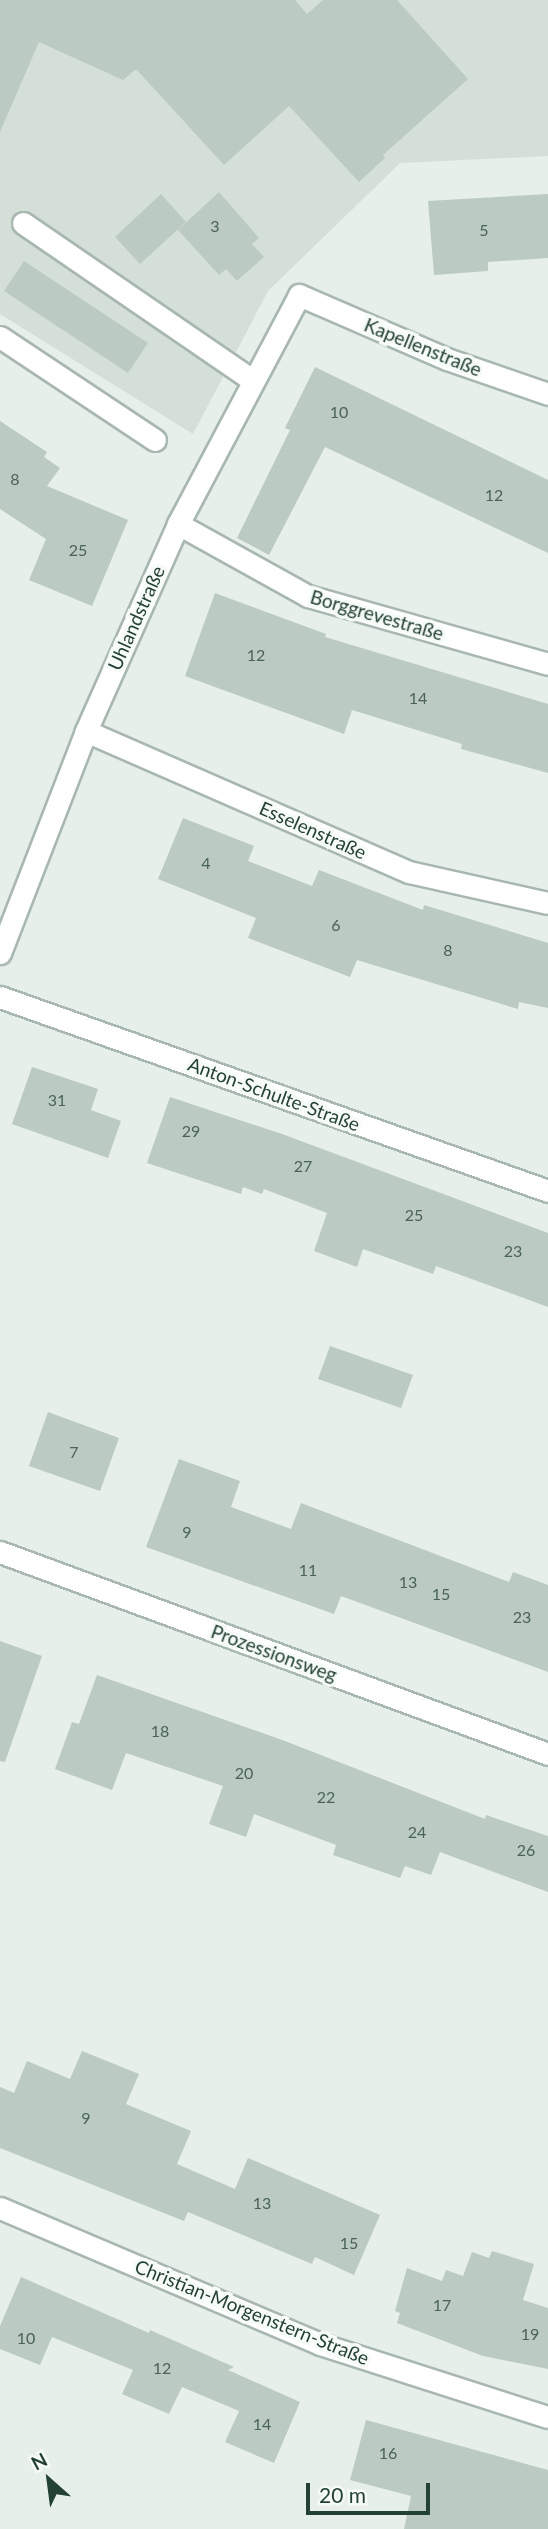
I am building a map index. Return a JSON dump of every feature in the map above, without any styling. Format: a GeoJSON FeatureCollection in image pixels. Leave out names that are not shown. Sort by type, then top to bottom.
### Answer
{"type":"FeatureCollection","features":[{"type":"Feature","properties":{"kind":"street"},"geometry":{"type":"LineString","coordinates":[[23,222],[252,380]]}},
{"type":"Feature","properties":{"kind":"street","name":"Uhlandstraße"},"geometry":{"type":"LineString","coordinates":[[0,953],[86,730],[178,524],[299,295]]}},
{"type":"Feature","properties":{"kind":"street","name":"Kapellenstraße"},"geometry":{"type":"LineString","coordinates":[[299,295],[447,359],[548,394]]}},
{"type":"Feature","properties":{"kind":"street"},"geometry":{"type":"LineString","coordinates":[[0,337],[155,440]]}},
{"type":"Feature","properties":{"kind":"street","name":"Borggrevestraße"},"geometry":{"type":"LineString","coordinates":[[178,524],[308,596],[548,664]]}},
{"type":"Feature","properties":{"kind":"street","name":"Esselenstraße"},"geometry":{"type":"LineString","coordinates":[[86,730],[409,872],[548,903]]}},
{"type":"Feature","properties":{"kind":"street","name":"Anton-Schulte-Straße"},"geometry":{"type":"LineString","coordinates":[[0,997],[548,1191]]}},
{"type":"Feature","properties":{"kind":"street","name":"Prozessionsweg"},"geometry":{"type":"LineString","coordinates":[[0,1552],[548,1754]]}},
{"type":"Feature","properties":{"kind":"street","name":"Christian-Morgenstern-Straße"},"geometry":{"type":"LineString","coordinates":[[0,2208],[320,2344],[548,2417]]}},
{"type":"Feature","properties":{"kind":"shaded area"},"geometry":{"type":"Polygon","coordinates":[[[0,0],[548,0],[548,156],[400,163],[268,291],[193,434],[0,314],[0,0]]]}},
{"type":"Feature","properties":{"kind":"building"},"geometry":{"type":"Polygon","coordinates":[[[0,0],[295,0],[307,14],[323,0],[397,0],[468,79],[383,155],[385,158],[359,182],[289,106],[224,165],[136,69],[123,80],[39,42],[0,132],[0,0]]]}},
{"type":"Feature","properties":{"kind":"building"},"geometry":{"type":"Polygon","coordinates":[[[219,192],[259,238],[252,244],[264,257],[237,281],[226,269],[219,275],[178,230],[219,192]]]}},
{"type":"Feature","properties":{"kind":"building"},"geometry":{"type":"Polygon","coordinates":[[[161,194],[186,222],[140,264],[115,237],[161,194]]]}},
{"type":"Feature","properties":{"kind":"building"},"geometry":{"type":"Polygon","coordinates":[[[548,194],[548,258],[488,262],[488,271],[434,275],[428,201],[548,194]]]}},
{"type":"Feature","properties":{"kind":"building"},"geometry":{"type":"Polygon","coordinates":[[[24,261],[148,343],[128,373],[4,291],[24,261]]]}},
{"type":"Feature","properties":{"kind":"building"},"geometry":{"type":"Polygon","coordinates":[[[315,367],[548,480],[548,553],[325,447],[269,555],[237,538],[290,430],[285,428],[315,367]]]}},
{"type":"Feature","properties":{"kind":"building"},"geometry":{"type":"Polygon","coordinates":[[[0,421],[47,452],[44,457],[60,468],[47,486],[128,520],[92,606],[29,580],[46,539],[0,509],[0,421]]]}},
{"type":"Feature","properties":{"kind":"building"},"geometry":{"type":"Polygon","coordinates":[[[215,593],[326,634],[325,637],[548,704],[548,773],[461,749],[462,744],[352,710],[344,734],[185,676],[215,593]]]}},
{"type":"Feature","properties":{"kind":"building"},"geometry":{"type":"Polygon","coordinates":[[[183,818],[254,846],[248,861],[312,886],[319,870],[423,910],[424,905],[548,943],[548,1008],[519,1002],[518,1009],[357,960],[350,977],[248,938],[256,918],[158,879],[183,818]]]}},
{"type":"Feature","properties":{"kind":"building"},"geometry":{"type":"Polygon","coordinates":[[[32,1067],[98,1089],[91,1110],[121,1121],[108,1158],[12,1124],[32,1067]]]}},
{"type":"Feature","properties":{"kind":"building"},"geometry":{"type":"Polygon","coordinates":[[[170,1097],[282,1134],[548,1233],[548,1307],[436,1266],[433,1274],[363,1249],[357,1267],[314,1251],[327,1213],[264,1189],[262,1194],[243,1187],[241,1194],[147,1163],[170,1097]]]}},
{"type":"Feature","properties":{"kind":"building"},"geometry":{"type":"Polygon","coordinates":[[[330,1346],[413,1375],[401,1408],[318,1379],[330,1346]]]}},
{"type":"Feature","properties":{"kind":"building"},"geometry":{"type":"Polygon","coordinates":[[[48,1412],[119,1438],[100,1491],[29,1466],[48,1412]]]}},
{"type":"Feature","properties":{"kind":"building"},"geometry":{"type":"Polygon","coordinates":[[[179,1459],[240,1481],[231,1507],[291,1529],[301,1503],[509,1582],[513,1572],[548,1585],[548,1672],[341,1596],[334,1614],[146,1547],[179,1459]]]}},
{"type":"Feature","properties":{"kind":"building"},"geometry":{"type":"Polygon","coordinates":[[[0,1641],[42,1656],[5,1762],[0,1761],[0,1641]]]}},
{"type":"Feature","properties":{"kind":"building"},"geometry":{"type":"Polygon","coordinates":[[[97,1675],[285,1741],[485,1819],[486,1815],[548,1836],[548,1892],[440,1852],[431,1875],[405,1866],[400,1878],[333,1855],[336,1845],[254,1814],[246,1837],[209,1824],[223,1786],[126,1753],[112,1790],[55,1769],[72,1722],[79,1724],[97,1675]]]}},
{"type":"Feature","properties":{"kind":"building"},"geometry":{"type":"Polygon","coordinates":[[[82,2051],[139,2074],[126,2104],[191,2131],[177,2164],[235,2189],[248,2158],[380,2215],[354,2275],[315,2257],[312,2264],[188,2212],[184,2221],[0,2148],[0,2087],[14,2093],[27,2061],[70,2079],[82,2051]]]}},
{"type":"Feature","properties":{"kind":"building"},"geometry":{"type":"Polygon","coordinates":[[[492,2251],[534,2264],[523,2300],[548,2308],[548,2369],[483,2356],[397,2323],[400,2313],[395,2311],[407,2268],[442,2281],[446,2270],[463,2276],[472,2252],[489,2258],[492,2251]]]}},
{"type":"Feature","properties":{"kind":"building"},"geometry":{"type":"Polygon","coordinates":[[[21,2277],[234,2367],[228,2370],[300,2402],[274,2463],[225,2442],[239,2411],[182,2387],[169,2414],[122,2394],[133,2370],[52,2337],[40,2365],[0,2349],[0,2326],[21,2277]]]}},
{"type":"Feature","properties":{"kind":"building"},"geometry":{"type":"Polygon","coordinates":[[[366,2420],[548,2470],[548,2529],[404,2529],[411,2496],[350,2480],[366,2420]]]}}]}
